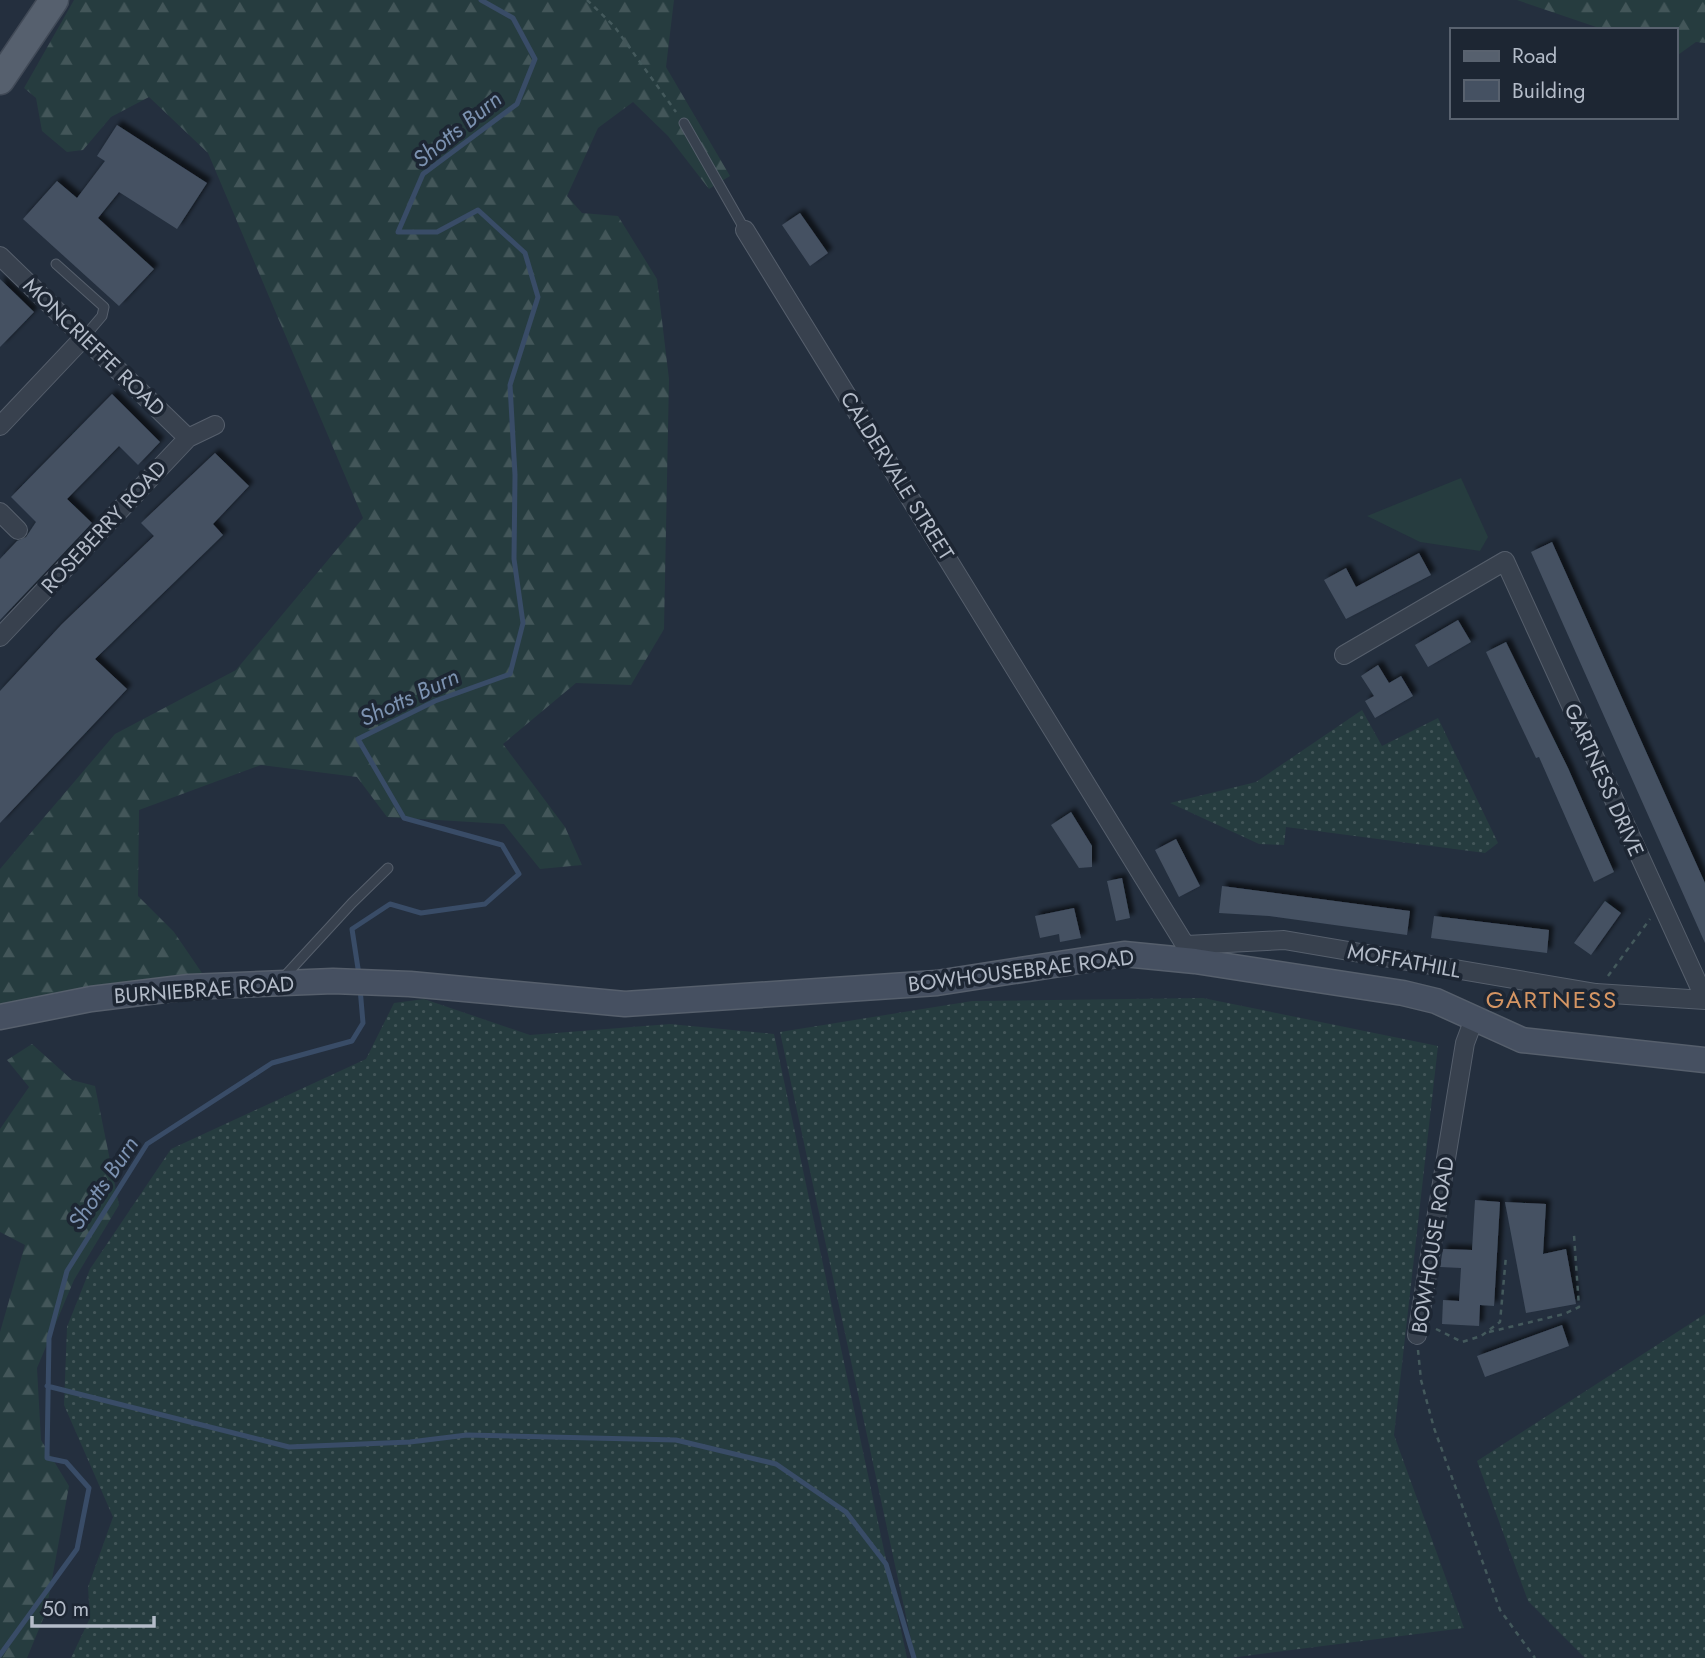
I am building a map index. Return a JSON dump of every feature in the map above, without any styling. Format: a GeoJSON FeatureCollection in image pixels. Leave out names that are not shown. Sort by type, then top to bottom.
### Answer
{"type":"FeatureCollection","features":[{"type":"Feature","properties":{"kind":"main road"},"geometry":{"type":"LineString","coordinates":[[0,80],[54,0]]}},
{"type":"Feature","properties":{"kind":"street","name":"CALDERVALE STREET"},"geometry":{"type":"LineString","coordinates":[[746,230],[1191,953]]}},
{"type":"Feature","properties":{"kind":"street","name":"MONCRIEFFE ROAD"},"geometry":{"type":"LineString","coordinates":[[0,256],[188,438]]}},
{"type":"Feature","properties":{"kind":"street"},"geometry":{"type":"LineString","coordinates":[[0,426],[85,336]]}},
{"type":"Feature","properties":{"kind":"street","name":"ROSEBERRY ROAD"},"geometry":{"type":"LineString","coordinates":[[0,637],[188,438],[215,425]]}},
{"type":"Feature","properties":{"kind":"street"},"geometry":{"type":"LineString","coordinates":[[0,512],[18,530]]}},
{"type":"Feature","properties":{"kind":"street","name":"GARTNESS DRIVE"},"geometry":{"type":"LineString","coordinates":[[1344,655],[1504,561],[1705,999]]}},
{"type":"Feature","properties":{"kind":"street","name":"MOFFATHILL"},"geometry":{"type":"LineString","coordinates":[[1191,953],[1284,940],[1596,993],[1705,999]]}},
{"type":"Feature","properties":{"kind":"street","name":"BOWHOUSEBRAE ROAD"},"geometry":{"type":"LineString","coordinates":[[410,984],[625,1004],[937,983],[1125,954],[1191,953],[1436,1001],[1522,1040],[1705,1060]]}},
{"type":"Feature","properties":{"kind":"street","name":"BURNIEBRAE ROAD"},"geometry":{"type":"LineString","coordinates":[[0,1017],[142,992],[333,981],[410,984]]}},
{"type":"Feature","properties":{"kind":"street","name":"BOWHOUSE ROAD"},"geometry":{"type":"LineString","coordinates":[[1417,1335],[1465,1043],[1474,1019]]}},
{"type":"Feature","properties":{"kind":"lane","name":"CALDERVALE STREET"},"geometry":{"type":"LineString","coordinates":[[684,123],[746,230]]}},
{"type":"Feature","properties":{"kind":"lane"},"geometry":{"type":"LineString","coordinates":[[55,264],[104,307],[102,316],[85,336]]}},
{"type":"Feature","properties":{"kind":"lane"},"geometry":{"type":"LineString","coordinates":[[279,983],[352,902],[388,868]]}},
{"type":"Feature","properties":{"kind":"path"},"geometry":{"type":"LineString","coordinates":[[587,0],[614,26],[684,123]]}},
{"type":"Feature","properties":{"kind":"path"},"geometry":{"type":"LineString","coordinates":[[1596,993],[1660,905]]}},
{"type":"Feature","properties":{"kind":"path"},"geometry":{"type":"LineString","coordinates":[[1421,1309],[1439,1332],[1462,1342],[1489,1332],[1564,1314],[1579,1307],[1574,1235]]}},
{"type":"Feature","properties":{"kind":"path"},"geometry":{"type":"LineString","coordinates":[[1489,1332],[1500,1322],[1506,1256]]}},
{"type":"Feature","properties":{"kind":"path","name":"BOWHOUSE ROAD"},"geometry":{"type":"LineString","coordinates":[[1417,1335],[1421,1380],[1434,1427],[1500,1610],[1535,1658]]}},
{"type":"Feature","properties":{"kind":"green space"},"geometry":{"type":"Polygon","coordinates":[[[74,0],[674,0],[666,67],[730,176],[709,189],[668,136],[633,102],[598,128],[567,196],[582,213],[618,216],[657,279],[669,379],[664,629],[631,685],[576,683],[503,744],[565,827],[582,865],[540,869],[504,824],[387,817],[357,777],[261,765],[139,810],[138,896],[174,932],[202,973],[0,1011],[0,869],[115,734],[236,670],[363,518],[208,153],[149,97],[111,117],[83,150],[67,152],[42,131],[36,98],[24,88],[74,0]]]}},
{"type":"Feature","properties":{"kind":"green space"},"geometry":{"type":"Polygon","coordinates":[[[1517,0],[1705,0],[1705,43],[1696,42],[1677,56],[1677,28],[1599,28],[1517,0]]]}},
{"type":"Feature","properties":{"kind":"green space"},"geometry":{"type":"Polygon","coordinates":[[[1461,478],[1488,537],[1480,551],[1420,542],[1367,516],[1461,478]]]}},
{"type":"Feature","properties":{"kind":"green space"},"geometry":{"type":"Polygon","coordinates":[[[1362,710],[1382,746],[1438,718],[1498,843],[1485,853],[1286,827],[1284,845],[1259,844],[1170,803],[1256,782],[1362,710]]]}},
{"type":"Feature","properties":{"kind":"green space"},"geometry":{"type":"Polygon","coordinates":[[[1203,998],[1438,1046],[1394,1435],[1464,1628],[1230,1658],[915,1658],[780,1032],[972,1001],[1203,998]]]}},
{"type":"Feature","properties":{"kind":"green space"},"geometry":{"type":"Polygon","coordinates":[[[424,999],[530,1035],[670,1024],[774,1034],[907,1658],[71,1658],[90,1618],[88,1587],[113,1517],[64,1405],[67,1327],[90,1269],[171,1149],[366,1059],[394,1003],[424,999]]]}},
{"type":"Feature","properties":{"kind":"green space"},"geometry":{"type":"Polygon","coordinates":[[[32,1044],[72,1080],[95,1086],[119,1205],[74,1280],[37,1368],[41,1440],[69,1486],[46,1612],[27,1658],[0,1658],[0,1332],[25,1245],[0,1232],[0,1129],[29,1087],[7,1060],[32,1044]]]}},
{"type":"Feature","properties":{"kind":"green space"},"geometry":{"type":"Polygon","coordinates":[[[1705,1314],[1705,1658],[1585,1658],[1528,1601],[1477,1461],[1705,1314]]]}},
{"type":"Feature","properties":{"kind":"building"},"geometry":{"type":"Polygon","coordinates":[[[117,125],[207,183],[177,229],[119,192],[98,218],[154,269],[119,306],[23,219],[57,181],[77,198],[105,161],[97,156],[117,125]]]}},
{"type":"Feature","properties":{"kind":"building"},"geometry":{"type":"Polygon","coordinates":[[[800,213],[828,253],[810,266],[782,225],[800,213]]]}},
{"type":"Feature","properties":{"kind":"building"},"geometry":{"type":"Polygon","coordinates":[[[0,279],[34,312],[0,347],[0,279]]]}},
{"type":"Feature","properties":{"kind":"building"},"geometry":{"type":"Polygon","coordinates":[[[112,394],[160,442],[138,465],[119,446],[67,499],[92,523],[0,620],[0,559],[17,541],[26,537],[36,522],[11,497],[112,394]]]}},
{"type":"Feature","properties":{"kind":"building"},"geometry":{"type":"Polygon","coordinates":[[[215,453],[249,486],[213,524],[223,535],[95,659],[127,689],[0,823],[0,691],[62,624],[154,536],[141,523],[215,453]]]}},
{"type":"Feature","properties":{"kind":"building"},"geometry":{"type":"Polygon","coordinates":[[[1552,542],[1705,883],[1705,943],[1531,552],[1552,542]]]}},
{"type":"Feature","properties":{"kind":"building"},"geometry":{"type":"Polygon","coordinates":[[[1419,553],[1431,575],[1346,619],[1324,580],[1346,568],[1356,587],[1419,553]]]}},
{"type":"Feature","properties":{"kind":"building"},"geometry":{"type":"Polygon","coordinates":[[[1458,620],[1471,642],[1428,667],[1415,645],[1458,620]]]}},
{"type":"Feature","properties":{"kind":"building"},"geometry":{"type":"Polygon","coordinates":[[[1506,642],[1568,768],[1614,872],[1594,882],[1539,757],[1536,758],[1486,652],[1506,642]]]}},
{"type":"Feature","properties":{"kind":"building"},"geometry":{"type":"Polygon","coordinates":[[[1378,665],[1389,683],[1401,676],[1413,696],[1375,718],[1365,701],[1374,696],[1361,676],[1378,665]]]}},
{"type":"Feature","properties":{"kind":"building"},"geometry":{"type":"Polygon","coordinates":[[[1071,812],[1092,846],[1092,867],[1079,868],[1051,825],[1071,812]]]}},
{"type":"Feature","properties":{"kind":"building"},"geometry":{"type":"Polygon","coordinates":[[[1176,839],[1200,886],[1179,897],[1155,850],[1176,839]]]}},
{"type":"Feature","properties":{"kind":"building"},"geometry":{"type":"Polygon","coordinates":[[[1122,878],[1130,918],[1116,921],[1107,881],[1122,878]]]}},
{"type":"Feature","properties":{"kind":"building"},"geometry":{"type":"Polygon","coordinates":[[[1222,886],[1410,911],[1407,935],[1269,916],[1219,913],[1222,886]]]}},
{"type":"Feature","properties":{"kind":"building"},"geometry":{"type":"Polygon","coordinates":[[[1605,901],[1621,913],[1591,955],[1574,943],[1605,901]]]}},
{"type":"Feature","properties":{"kind":"building"},"geometry":{"type":"Polygon","coordinates":[[[1074,908],[1081,938],[1060,942],[1059,934],[1040,938],[1035,916],[1074,908]]]}},
{"type":"Feature","properties":{"kind":"building"},"geometry":{"type":"Polygon","coordinates":[[[1434,916],[1549,930],[1547,953],[1431,938],[1434,916]]]}},
{"type":"Feature","properties":{"kind":"building"},"geometry":{"type":"Polygon","coordinates":[[[1475,1200],[1500,1202],[1494,1306],[1480,1305],[1479,1326],[1442,1324],[1443,1300],[1459,1301],[1461,1268],[1440,1267],[1443,1249],[1472,1250],[1475,1200]]]}},
{"type":"Feature","properties":{"kind":"building"},"geometry":{"type":"Polygon","coordinates":[[[1505,1202],[1546,1204],[1543,1254],[1566,1249],[1576,1304],[1526,1313],[1505,1202]]]}},
{"type":"Feature","properties":{"kind":"building"},"geometry":{"type":"Polygon","coordinates":[[[1562,1325],[1569,1346],[1485,1377],[1477,1356],[1562,1325]]]}},
{"type":"Feature","properties":{"kind":"waterway","name":"Shotts Burn"},"geometry":{"type":"LineString","coordinates":[[359,975],[352,929],[390,904],[421,913],[485,904],[519,874],[502,845],[404,818],[358,739],[435,701],[510,674],[523,623],[514,559],[515,475],[510,385],[538,297],[525,253],[478,210],[437,232],[398,232],[423,174],[517,104],[535,59],[513,18],[481,0]]}},
{"type":"Feature","properties":{"kind":"waterway","name":"Shotts Burn"},"geometry":{"type":"LineString","coordinates":[[0,1655],[77,1549],[89,1488],[66,1462],[47,1458],[49,1338],[67,1271],[147,1144],[272,1063],[352,1041],[363,1023],[360,988]]}},
{"type":"Feature","properties":{"kind":"waterway"},"geometry":{"type":"LineString","coordinates":[[47,1386],[289,1447],[410,1442],[467,1435],[676,1440],[776,1464],[846,1512],[886,1564],[914,1658]]}},
{"type":"Feature","properties":{"kind":"district","name":"GARTNESS"},"geometry":{"type":"Point","coordinates":[1552,1000]}}]}
